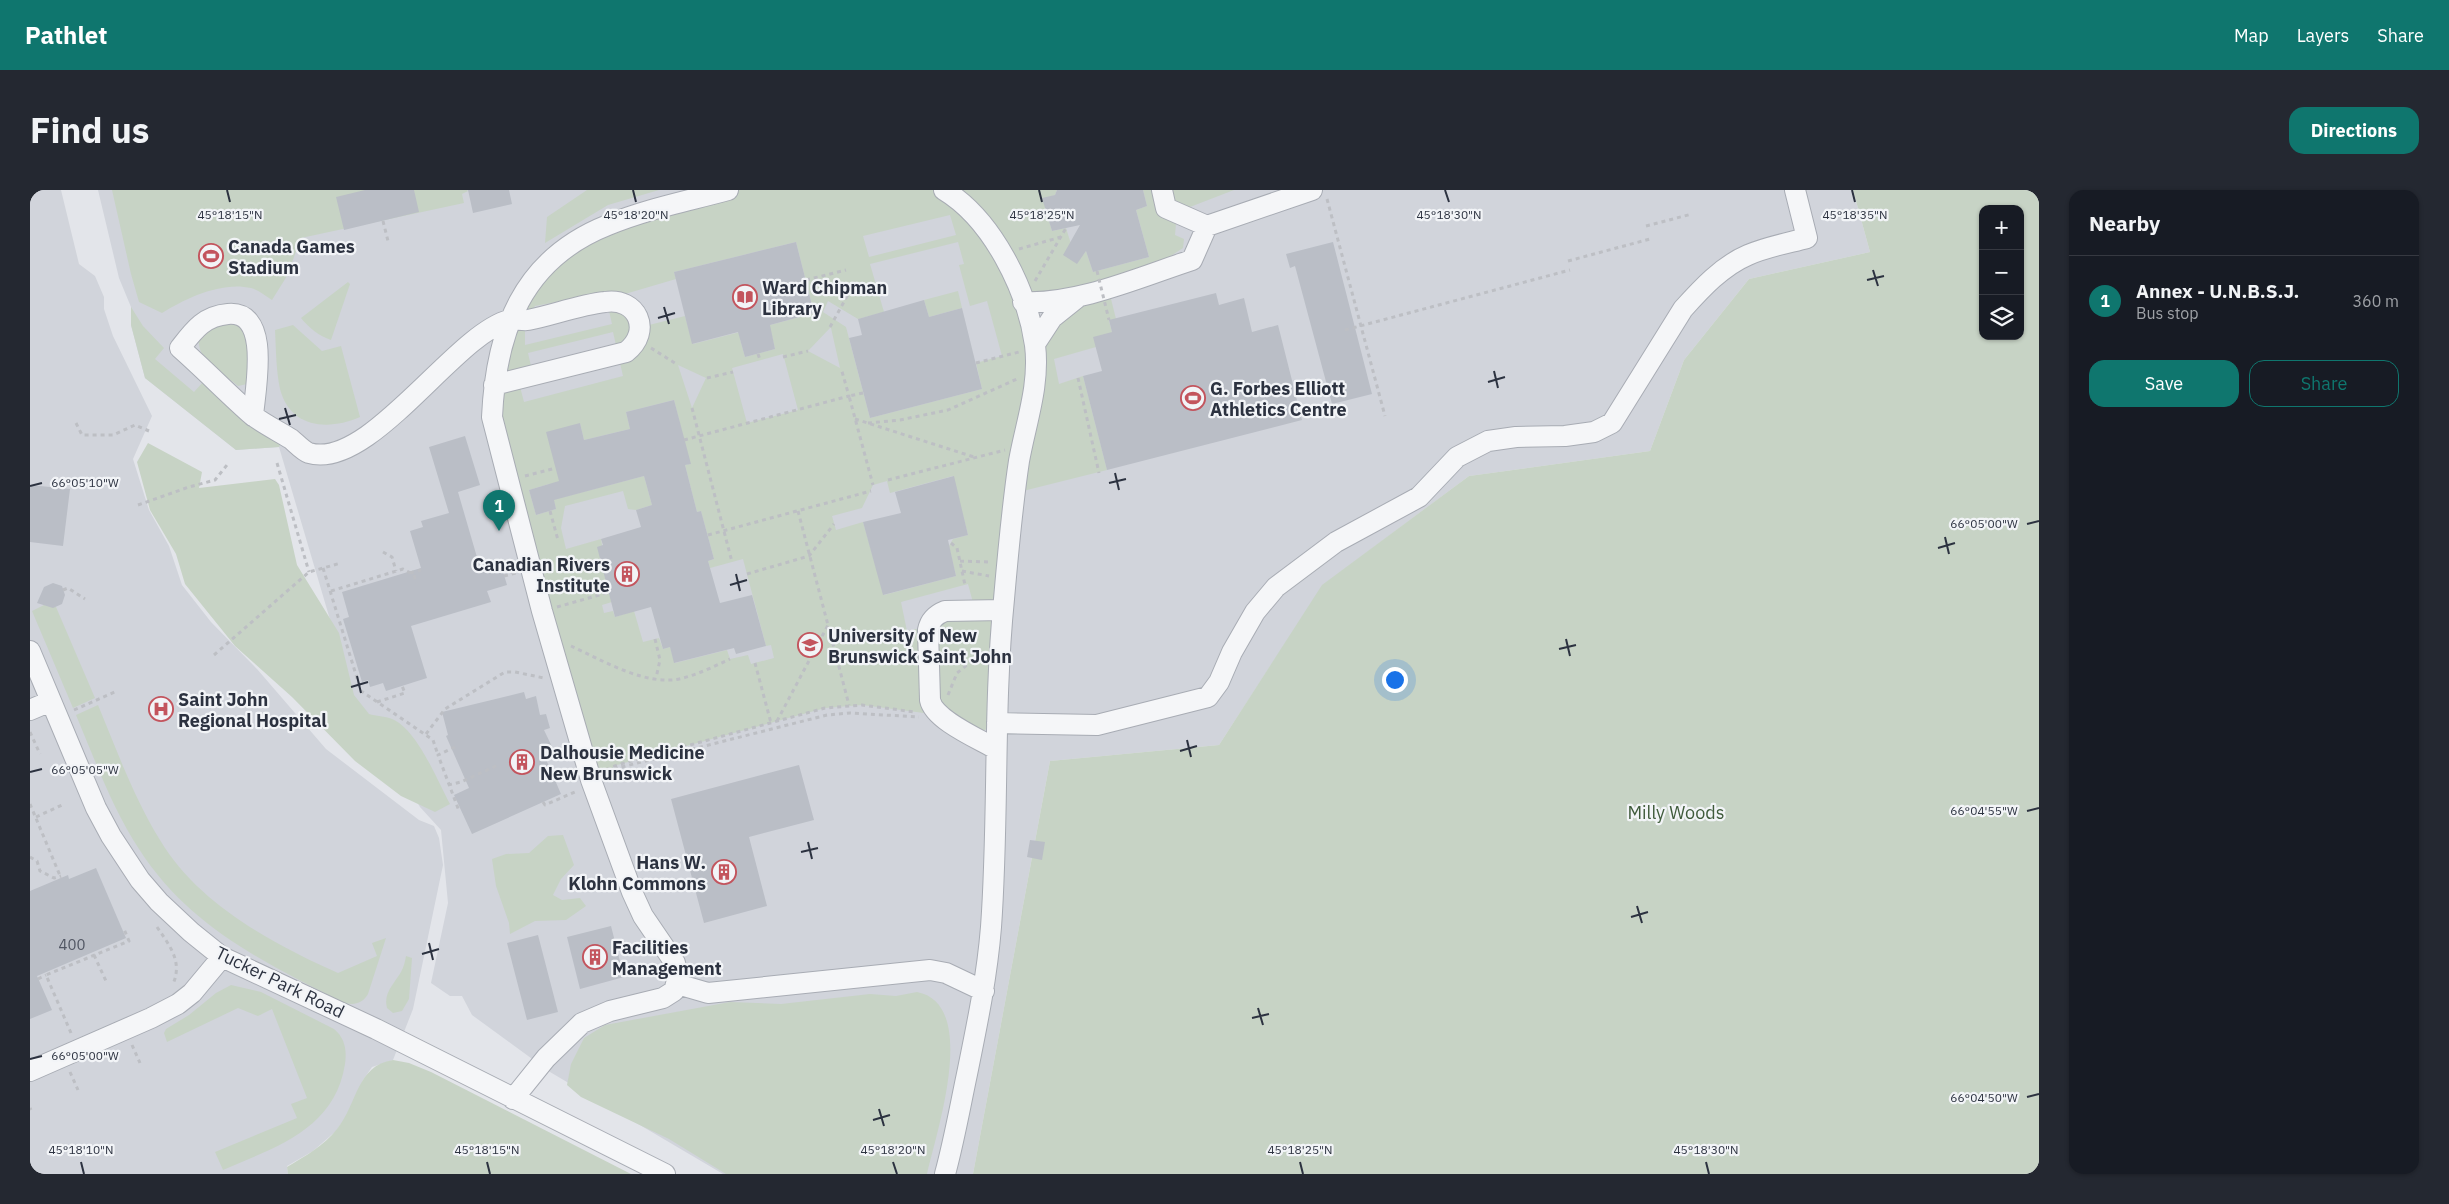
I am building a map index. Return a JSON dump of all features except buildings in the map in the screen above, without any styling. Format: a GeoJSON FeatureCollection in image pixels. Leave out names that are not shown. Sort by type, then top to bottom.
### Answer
{"type":"FeatureCollection","features":[{"type":"Feature","properties":{"kind":"street"},"geometry":{"type":"LineString","coordinates":[[513,1099],[546,1058],[582,1023],[610,1011],[663,998],[674,991],[677,984],[678,969],[643,916],[632,892],[591,780],[552,647],[492,417],[494,385],[502,341],[510,319],[531,280],[549,262],[588,234],[607,225],[653,210],[728,190]]}},
{"type":"Feature","properties":{"kind":"street"},"geometry":{"type":"LineString","coordinates":[[945,190],[967,206],[981,221],[992,235],[1002,254],[1023,302],[1035,344],[1036,369],[1034,394],[1022,445],[1003,610],[996,749],[992,912],[984,991],[948,1169]]}},
{"type":"Feature","properties":{"kind":"street"},"geometry":{"type":"LineString","coordinates":[[1162,190],[1166,208],[1207,226],[1312,190]]}},
{"type":"Feature","properties":{"kind":"street"},"geometry":{"type":"LineString","coordinates":[[998,723],[1097,726],[1208,697],[1219,682],[1232,652],[1255,612],[1276,587],[1336,542],[1419,497],[1457,457],[1471,448],[1488,441],[1516,437],[1565,436],[1594,432],[1612,423],[1682,309],[1695,295],[1726,268],[1748,255],[1807,238],[1794,190]]}},
{"type":"Feature","properties":{"kind":"street"},"geometry":{"type":"LineString","coordinates":[[1023,302],[1044,303],[1085,294],[1192,260],[1207,226]]}},
{"type":"Feature","properties":{"kind":"street"},"geometry":{"type":"LineString","coordinates":[[1035,344],[1052,318],[1067,304],[1085,294]]}},
{"type":"Feature","properties":{"kind":"street"},"geometry":{"type":"LineString","coordinates":[[253,416],[258,350],[253,327],[246,318],[235,313],[210,318],[200,324],[180,348],[253,416],[308,453],[338,451],[375,430],[480,336],[510,319],[525,321],[607,301],[617,302],[634,311],[640,321],[641,331],[638,340],[626,352],[494,385]]}},
{"type":"Feature","properties":{"kind":"street"},"geometry":{"type":"LineString","coordinates":[[996,749],[930,712],[929,622],[937,615],[945,612],[1003,610]]}},
{"type":"Feature","properties":{"kind":"street","name":"Tucker Park Road"},"geometry":{"type":"LineString","coordinates":[[30,651],[96,808],[125,859],[159,902],[222,957],[371,1027],[665,1174]]}},
{"type":"Feature","properties":{"kind":"street"},"geometry":{"type":"LineString","coordinates":[[30,710],[51,701]]}},
{"type":"Feature","properties":{"kind":"street"},"geometry":{"type":"LineString","coordinates":[[30,1071],[178,1004],[192,993],[222,957]]}},
{"type":"Feature","properties":{"kind":"street"},"geometry":{"type":"LineString","coordinates":[[677,984],[708,993],[930,970],[946,973],[984,991]]}},
{"type":"Feature","properties":{"kind":"path"},"geometry":{"type":"LineString","coordinates":[[1325,190],[1384,416]]}},
{"type":"Feature","properties":{"kind":"path"},"geometry":{"type":"LineString","coordinates":[[1646,226],[1692,214]]}},
{"type":"Feature","properties":{"kind":"path"},"geometry":{"type":"LineString","coordinates":[[383,220],[388,241]]}},
{"type":"Feature","properties":{"kind":"path"},"geometry":{"type":"LineString","coordinates":[[1002,254],[1061,237]]}},
{"type":"Feature","properties":{"kind":"path"},"geometry":{"type":"LineString","coordinates":[[1568,261],[1650,239]]}},
{"type":"Feature","properties":{"kind":"path"},"geometry":{"type":"LineString","coordinates":[[806,280],[846,270]]}},
{"type":"Feature","properties":{"kind":"path"},"geometry":{"type":"LineString","coordinates":[[1345,330],[1570,270]]}},
{"type":"Feature","properties":{"kind":"path"},"geometry":{"type":"LineString","coordinates":[[1097,271],[1108,320]]}},
{"type":"Feature","properties":{"kind":"path"},"geometry":{"type":"LineString","coordinates":[[830,328],[855,282]]}},
{"type":"Feature","properties":{"kind":"path"},"geometry":{"type":"LineString","coordinates":[[638,340],[678,365]]}},
{"type":"Feature","properties":{"kind":"path"},"geometry":{"type":"LineString","coordinates":[[783,357],[808,352]]}},
{"type":"Feature","properties":{"kind":"path"},"geometry":{"type":"LineString","coordinates":[[758,354],[760,360]]}},
{"type":"Feature","properties":{"kind":"path"},"geometry":{"type":"LineString","coordinates":[[841,368],[873,485]]}},
{"type":"Feature","properties":{"kind":"path"},"geometry":{"type":"LineString","coordinates":[[868,423],[900,420],[948,410],[1036,369]]}},
{"type":"Feature","properties":{"kind":"path"},"geometry":{"type":"LineString","coordinates":[[707,378],[733,372]]}},
{"type":"Feature","properties":{"kind":"path"},"geometry":{"type":"LineString","coordinates":[[1078,378],[1099,474]]}},
{"type":"Feature","properties":{"kind":"path"},"geometry":{"type":"LineString","coordinates":[[684,440],[863,393]]}},
{"type":"Feature","properties":{"kind":"path"},"geometry":{"type":"LineString","coordinates":[[692,408],[732,562]]}},
{"type":"Feature","properties":{"kind":"path"},"geometry":{"type":"LineString","coordinates":[[855,419],[976,457]]}},
{"type":"Feature","properties":{"kind":"path"},"geometry":{"type":"LineString","coordinates":[[76,423],[82,435],[113,435],[135,425],[149,431]]}},
{"type":"Feature","properties":{"kind":"path"},"geometry":{"type":"LineString","coordinates":[[888,480],[1022,445]]}},
{"type":"Feature","properties":{"kind":"path"},"geometry":{"type":"LineString","coordinates":[[277,463],[309,572]]}},
{"type":"Feature","properties":{"kind":"path"},"geometry":{"type":"LineString","coordinates":[[138,505],[215,480],[227,465]]}},
{"type":"Feature","properties":{"kind":"path"},"geometry":{"type":"LineString","coordinates":[[508,480],[556,468]]}},
{"type":"Feature","properties":{"kind":"path"},"geometry":{"type":"LineString","coordinates":[[708,535],[871,492]]}},
{"type":"Feature","properties":{"kind":"path"},"geometry":{"type":"LineString","coordinates":[[550,511],[558,540]]}},
{"type":"Feature","properties":{"kind":"path"},"geometry":{"type":"LineString","coordinates":[[798,511],[849,705]]}},
{"type":"Feature","properties":{"kind":"path"},"geometry":{"type":"LineString","coordinates":[[747,574],[809,556],[834,524]]}},
{"type":"Feature","properties":{"kind":"path"},"geometry":{"type":"LineString","coordinates":[[951,543],[957,548],[965,585]]}},
{"type":"Feature","properties":{"kind":"path"},"geometry":{"type":"LineString","coordinates":[[383,552],[392,557],[396,571]]}},
{"type":"Feature","properties":{"kind":"path"},"geometry":{"type":"LineString","coordinates":[[214,655],[309,572],[341,563]]}},
{"type":"Feature","properties":{"kind":"path"},"geometry":{"type":"LineString","coordinates":[[324,568],[361,691],[433,740],[459,811]]}},
{"type":"Feature","properties":{"kind":"path"},"geometry":{"type":"LineString","coordinates":[[330,591],[403,568],[414,575],[416,583]]}},
{"type":"Feature","properties":{"kind":"path"},"geometry":{"type":"LineString","coordinates":[[410,573],[421,570]]}},
{"type":"Feature","properties":{"kind":"path"},"geometry":{"type":"LineString","coordinates":[[962,571],[1006,580]]}},
{"type":"Feature","properties":{"kind":"path"},"geometry":{"type":"LineString","coordinates":[[63,590],[68,588],[85,599]]}},
{"type":"Feature","properties":{"kind":"path"},"geometry":{"type":"LineString","coordinates":[[542,611],[610,592]]}},
{"type":"Feature","properties":{"kind":"path"},"geometry":{"type":"LineString","coordinates":[[777,722],[828,624]]}},
{"type":"Feature","properties":{"kind":"path"},"geometry":{"type":"LineString","coordinates":[[655,639],[660,660],[656,678]]}},
{"type":"Feature","properties":{"kind":"path"},"geometry":{"type":"LineString","coordinates":[[552,647],[567,644],[622,670],[656,678],[682,679],[730,659]]}},
{"type":"Feature","properties":{"kind":"path"},"geometry":{"type":"LineString","coordinates":[[930,712],[862,705],[825,708],[617,765],[604,772],[827,715],[850,714],[920,718],[944,704],[955,677],[961,669],[981,653],[1000,649]]}},
{"type":"Feature","properties":{"kind":"path"},"geometry":{"type":"LineString","coordinates":[[756,663],[771,723]]}},
{"type":"Feature","properties":{"kind":"path"},"geometry":{"type":"LineString","coordinates":[[426,734],[445,709],[505,672],[515,672],[562,681]]}},
{"type":"Feature","properties":{"kind":"path"},"geometry":{"type":"LineString","coordinates":[[377,702],[404,693],[402,686]]}},
{"type":"Feature","properties":{"kind":"path"},"geometry":{"type":"LineString","coordinates":[[74,710],[117,691]]}},
{"type":"Feature","properties":{"kind":"path"},"geometry":{"type":"LineString","coordinates":[[30,732],[40,754]]}},
{"type":"Feature","properties":{"kind":"path"},"geometry":{"type":"LineString","coordinates":[[438,755],[455,747]]}},
{"type":"Feature","properties":{"kind":"path"},"geometry":{"type":"LineString","coordinates":[[549,755],[554,759],[564,757]]}},
{"type":"Feature","properties":{"kind":"path"},"geometry":{"type":"LineString","coordinates":[[448,785],[461,782],[498,765]]}},
{"type":"Feature","properties":{"kind":"path"},"geometry":{"type":"LineString","coordinates":[[543,802],[545,806],[583,789],[591,780]]}},
{"type":"Feature","properties":{"kind":"path"},"geometry":{"type":"LineString","coordinates":[[30,804],[61,877],[54,878],[40,871],[36,861],[30,857]]}},
{"type":"Feature","properties":{"kind":"path"},"geometry":{"type":"LineString","coordinates":[[36,817],[62,805]]}},
{"type":"Feature","properties":{"kind":"path"},"geometry":{"type":"LineString","coordinates":[[154,922],[177,961],[178,972],[172,986]]}},
{"type":"Feature","properties":{"kind":"path"},"geometry":{"type":"LineString","coordinates":[[38,979],[83,958],[129,940],[124,929]]}},
{"type":"Feature","properties":{"kind":"path"},"geometry":{"type":"LineString","coordinates":[[94,955],[106,981]]}},
{"type":"Feature","properties":{"kind":"path"},"geometry":{"type":"LineString","coordinates":[[46,975],[53,991]]}},
{"type":"Feature","properties":{"kind":"path"},"geometry":{"type":"LineString","coordinates":[[126,1029],[140,1063]]}},
{"type":"Feature","properties":{"kind":"shaded area","name":"Saint John Regional Hospital"},"geometry":{"type":"Polygon","coordinates":[[[30,190],[61,190],[79,264],[95,276],[104,297],[104,309],[113,336],[152,416],[133,459],[149,510],[169,546],[182,585],[211,622],[257,669],[326,749],[419,820],[434,826],[439,838],[443,865],[413,1009],[393,1060],[372,1067],[363,1080],[350,1111],[336,1131],[313,1151],[287,1166],[288,1174],[30,1174],[30,190]]]}},
{"type":"Feature","properties":{"kind":"shaded area","name":"University of New Brunswick Saint John"},"geometry":{"type":"Polygon","coordinates":[[[98,190],[1853,190],[1870,252],[1749,279],[1684,360],[1650,451],[1469,476],[1323,585],[1219,745],[1050,761],[973,1174],[723,1174],[550,1072],[472,1015],[462,996],[450,996],[431,983],[448,903],[441,830],[420,807],[369,719],[355,704],[279,447],[236,450],[145,378],[131,325],[131,307],[119,278],[98,190]]]}},
{"type":"Feature","properties":{"kind":"green space","name":"Canada Games Stadium"},"geometry":{"type":"Polygon","coordinates":[[[112,190],[468,191],[462,194],[464,203],[301,238],[287,276],[272,300],[251,288],[240,286],[228,287],[205,292],[162,313],[139,302],[112,190]]]}},
{"type":"Feature","properties":{"kind":"green space"},"geometry":{"type":"Polygon","coordinates":[[[587,190],[659,190],[608,205],[545,243],[547,217],[587,190]]]}},
{"type":"Feature","properties":{"kind":"green space"},"geometry":{"type":"Polygon","coordinates":[[[728,190],[1057,190],[1055,195],[1043,199],[1052,231],[1066,228],[1077,263],[1086,251],[1093,272],[1149,257],[1136,210],[1147,206],[1143,190],[1234,190],[1177,212],[1175,235],[1184,239],[1183,248],[1154,267],[1106,279],[1116,319],[1109,321],[1112,332],[1096,347],[1054,359],[1059,384],[1083,376],[1107,470],[1015,493],[1003,610],[975,610],[968,584],[901,602],[907,631],[921,628],[924,713],[862,705],[825,708],[617,765],[591,780],[496,434],[509,319],[569,247],[728,190]],[[950,215],[863,236],[869,257],[956,235],[950,215]],[[796,242],[674,272],[676,279],[625,294],[641,327],[685,316],[693,344],[744,331],[740,339],[745,357],[775,349],[771,332],[763,327],[814,313],[796,242]],[[958,242],[870,264],[884,312],[858,319],[828,301],[823,312],[846,327],[870,418],[982,389],[976,363],[1002,356],[987,301],[970,306],[959,265],[964,264],[958,242]],[[605,293],[535,306],[525,321],[525,345],[612,324],[605,293]],[[1023,302],[1035,343],[1067,304],[1023,302]],[[831,328],[808,351],[840,368],[831,328]],[[613,332],[528,353],[533,375],[518,379],[524,402],[623,376],[613,332]],[[783,354],[732,368],[747,423],[798,410],[783,354]],[[678,365],[692,408],[706,378],[678,365]],[[674,400],[626,412],[630,429],[584,440],[580,423],[560,487],[549,484],[529,490],[536,515],[556,509],[552,494],[564,497],[644,476],[652,505],[636,510],[628,509],[623,491],[565,506],[561,528],[566,549],[601,539],[612,602],[602,605],[604,613],[613,611],[615,617],[634,611],[643,642],[659,638],[663,649],[670,647],[675,663],[727,650],[730,659],[748,655],[751,664],[774,658],[771,645],[766,646],[743,559],[710,568],[708,561],[714,559],[701,511],[697,512],[685,465],[690,464],[674,400]],[[953,476],[890,493],[887,481],[873,485],[862,508],[832,516],[836,530],[863,522],[884,595],[956,576],[949,546],[953,539],[968,535],[953,476]]]}},
{"type":"Feature","properties":{"kind":"green space","name":"Milly Woods"},"geometry":{"type":"Polygon","coordinates":[[[1853,190],[2039,190],[2039,1174],[973,1174],[1050,761],[1219,745],[1322,585],[1469,476],[1650,451],[1684,360],[1749,279],[1870,252],[1853,190]]]}},
{"type":"Feature","properties":{"kind":"green space"},"geometry":{"type":"Polygon","coordinates":[[[348,282],[350,284],[331,340],[314,331],[301,318],[348,282]]]}},
{"type":"Feature","properties":{"kind":"green space"},"geometry":{"type":"Polygon","coordinates":[[[958,291],[962,308],[929,317],[938,348],[924,300],[958,291]]]}},
{"type":"Feature","properties":{"kind":"green space"},"geometry":{"type":"Polygon","coordinates":[[[131,307],[143,326],[164,348],[155,359],[194,392],[203,382],[283,439],[279,447],[236,450],[145,378],[131,325],[131,307]]]}},
{"type":"Feature","properties":{"kind":"green space"},"geometry":{"type":"Polygon","coordinates":[[[228,324],[240,326],[248,339],[249,378],[247,384],[238,386],[212,366],[206,360],[199,347],[199,339],[211,328],[228,324]]]}},
{"type":"Feature","properties":{"kind":"green space"},"geometry":{"type":"Polygon","coordinates":[[[293,325],[322,351],[341,346],[360,417],[335,424],[323,425],[301,419],[292,412],[285,402],[280,389],[276,360],[275,330],[293,325]]]}},
{"type":"Feature","properties":{"kind":"green space"},"geometry":{"type":"Polygon","coordinates":[[[148,443],[202,472],[199,488],[275,479],[279,485],[297,565],[339,633],[354,695],[369,714],[392,719],[410,733],[426,756],[450,804],[435,812],[401,796],[355,761],[292,697],[235,646],[185,584],[176,554],[150,510],[137,462],[148,443]]]}},
{"type":"Feature","properties":{"kind":"green space"},"geometry":{"type":"Polygon","coordinates":[[[44,605],[56,607],[95,698],[73,708],[32,611],[44,605]]]}},
{"type":"Feature","properties":{"kind":"green space"},"geometry":{"type":"Polygon","coordinates":[[[990,619],[992,623],[988,724],[987,729],[982,731],[940,704],[934,633],[942,621],[990,619]]]}},
{"type":"Feature","properties":{"kind":"green space"},"geometry":{"type":"Polygon","coordinates":[[[98,705],[134,791],[160,840],[176,863],[216,903],[263,935],[338,973],[377,956],[372,943],[386,938],[368,994],[363,1000],[353,1004],[342,1002],[257,957],[205,921],[181,900],[159,876],[139,849],[120,817],[104,784],[76,715],[98,705]]]}},
{"type":"Feature","properties":{"kind":"green space"},"geometry":{"type":"Polygon","coordinates":[[[563,835],[574,865],[561,879],[553,895],[562,900],[580,898],[586,906],[566,920],[535,921],[510,934],[509,923],[496,886],[492,859],[506,854],[529,853],[548,836],[563,835]]]}},
{"type":"Feature","properties":{"kind":"green space"},"geometry":{"type":"Polygon","coordinates":[[[406,956],[412,958],[409,999],[402,1011],[393,1013],[387,1008],[388,993],[402,970],[406,956]]]}},
{"type":"Feature","properties":{"kind":"green space"},"geometry":{"type":"Polygon","coordinates":[[[231,985],[261,992],[334,1029],[343,1040],[346,1059],[339,1086],[329,1105],[316,1120],[300,1133],[282,1143],[223,1170],[215,1152],[297,1118],[291,1104],[307,1098],[272,1009],[258,1016],[238,1008],[167,1042],[164,1033],[166,1029],[189,1015],[216,993],[231,985]]]}},
{"type":"Feature","properties":{"kind":"green space"},"geometry":{"type":"Polygon","coordinates":[[[917,992],[936,1002],[946,1020],[950,1044],[949,1072],[944,1102],[927,1174],[726,1174],[669,1139],[581,1097],[567,1085],[571,1064],[584,1038],[605,1025],[730,1002],[781,1004],[870,994],[896,996],[917,992]]]}},
{"type":"Feature","properties":{"kind":"green space"},"geometry":{"type":"Polygon","coordinates":[[[393,1060],[409,1063],[431,1072],[631,1174],[288,1174],[287,1167],[320,1146],[337,1129],[344,1119],[359,1087],[372,1070],[381,1064],[393,1060]]]}},
{"type":"Feature","properties":{"kind":"place","name":"Canada Games Stadium"},"geometry":{"type":"Point","coordinates":[211,256]}},
{"type":"Feature","properties":{"kind":"place","name":"Ward Chipman Library"},"geometry":{"type":"Point","coordinates":[745,297]}},
{"type":"Feature","properties":{"kind":"place","name":"G. Forbes Elliott Athletics Centre"},"geometry":{"type":"Point","coordinates":[1193,398]}},
{"type":"Feature","properties":{"kind":"place","name":"Annex - U.N.B.S.J."},"geometry":{"type":"Point","coordinates":[499,531]}},
{"type":"Feature","properties":{"kind":"place","name":"Canadian Rivers Institute"},"geometry":{"type":"Point","coordinates":[627,574]}},
{"type":"Feature","properties":{"kind":"place","name":"University of New Brunswick Saint John"},"geometry":{"type":"Point","coordinates":[810,645]}},
{"type":"Feature","properties":{"kind":"place","name":"Saint John Regional Hospital"},"geometry":{"type":"Point","coordinates":[161,709]}},
{"type":"Feature","properties":{"kind":"place","name":"Dalhousie Medicine New Brunswick"},"geometry":{"type":"Point","coordinates":[522,762]}},
{"type":"Feature","properties":{"kind":"place","name":"Hans W. Klohn Commons"},"geometry":{"type":"Point","coordinates":[724,872]}},
{"type":"Feature","properties":{"kind":"place","name":"Facilities Management"},"geometry":{"type":"Point","coordinates":[595,957]}}]}
